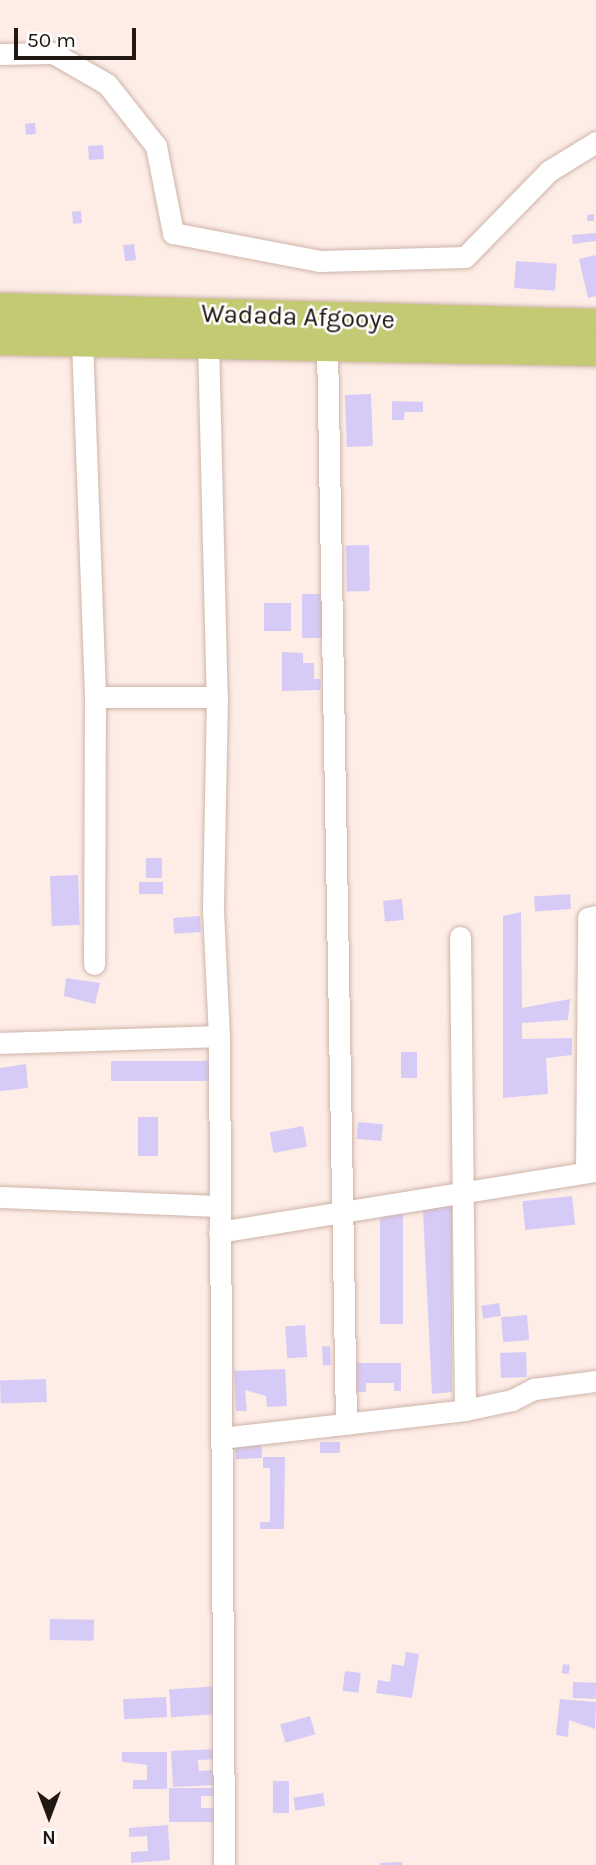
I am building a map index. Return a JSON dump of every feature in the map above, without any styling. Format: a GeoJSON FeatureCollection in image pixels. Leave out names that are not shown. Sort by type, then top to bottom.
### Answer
{"type":"FeatureCollection","features":[{"type":"Feature","properties":{"kind":"highway","name":"Wadada Afgooye"},"geometry":{"type":"LineString","coordinates":[[0,309],[596,325]]}},
{"type":"Feature","properties":{"kind":"highway","name":"Wadada Afgooye"},"geometry":{"type":"LineString","coordinates":[[0,339],[208,340],[596,350]]}},
{"type":"Feature","properties":{"kind":"street"},"geometry":{"type":"LineString","coordinates":[[0,54],[53,52],[107,83],[156,146],[173,233],[320,261],[466,257],[549,171],[596,142]]}},
{"type":"Feature","properties":{"kind":"street"},"geometry":{"type":"LineString","coordinates":[[82,340],[95,697],[94,964]]}},
{"type":"Feature","properties":{"kind":"street"},"geometry":{"type":"LineString","coordinates":[[208,340],[217,697],[213,909],[219,1036],[224,1865]]}},
{"type":"Feature","properties":{"kind":"street"},"geometry":{"type":"LineString","coordinates":[[327,344],[340,942],[341,1212],[346,1424]]}},
{"type":"Feature","properties":{"kind":"street"},"geometry":{"type":"LineString","coordinates":[[95,697],[217,697]]}},
{"type":"Feature","properties":{"kind":"street"},"geometry":{"type":"LineString","coordinates":[[219,1232],[591,1171],[588,918],[596,916]]}},
{"type":"Feature","properties":{"kind":"street"},"geometry":{"type":"LineString","coordinates":[[460,937],[466,1410]]}},
{"type":"Feature","properties":{"kind":"street"},"geometry":{"type":"LineString","coordinates":[[0,1043],[219,1036]]}},
{"type":"Feature","properties":{"kind":"street"},"geometry":{"type":"LineString","coordinates":[[0,1198],[219,1206]]}},
{"type":"Feature","properties":{"kind":"street"},"geometry":{"type":"LineString","coordinates":[[221,1438],[466,1410],[512,1400],[534,1389],[596,1381]]}},
{"type":"Feature","properties":{"kind":"building"},"geometry":{"type":"Polygon","coordinates":[[[35,123],[36,134],[26,135],[25,124],[35,123]]]}},
{"type":"Feature","properties":{"kind":"building"},"geometry":{"type":"Polygon","coordinates":[[[103,145],[104,159],[89,160],[88,146],[103,145]]]}},
{"type":"Feature","properties":{"kind":"building"},"geometry":{"type":"Polygon","coordinates":[[[81,211],[82,223],[73,224],[72,212],[81,211]]]}},
{"type":"Feature","properties":{"kind":"building"},"geometry":{"type":"Polygon","coordinates":[[[594,214],[594,221],[587,221],[587,215],[594,214]]]}},
{"type":"Feature","properties":{"kind":"building"},"geometry":{"type":"Polygon","coordinates":[[[596,233],[596,241],[573,244],[572,235],[596,233]]]}},
{"type":"Feature","properties":{"kind":"building"},"geometry":{"type":"Polygon","coordinates":[[[134,244],[136,260],[125,261],[123,245],[134,244]]]}},
{"type":"Feature","properties":{"kind":"building"},"geometry":{"type":"Polygon","coordinates":[[[596,255],[596,296],[588,298],[579,259],[596,255]]]}},
{"type":"Feature","properties":{"kind":"building"},"geometry":{"type":"Polygon","coordinates":[[[516,261],[557,264],[555,291],[514,288],[516,261]]]}},
{"type":"Feature","properties":{"kind":"building"},"geometry":{"type":"Polygon","coordinates":[[[371,394],[373,446],[347,447],[345,395],[371,394]]]}},
{"type":"Feature","properties":{"kind":"building"},"geometry":{"type":"Polygon","coordinates":[[[392,401],[423,402],[423,412],[405,412],[404,420],[392,420],[392,401]]]}},
{"type":"Feature","properties":{"kind":"building"},"geometry":{"type":"Polygon","coordinates":[[[346,545],[369,545],[370,591],[347,591],[346,545]]]}},
{"type":"Feature","properties":{"kind":"building"},"geometry":{"type":"Polygon","coordinates":[[[302,594],[329,594],[329,638],[302,638],[302,594]]]}},
{"type":"Feature","properties":{"kind":"building"},"geometry":{"type":"Polygon","coordinates":[[[264,603],[291,603],[291,631],[264,631],[264,603]]]}},
{"type":"Feature","properties":{"kind":"building"},"geometry":{"type":"Polygon","coordinates":[[[282,652],[303,653],[303,663],[314,663],[314,679],[321,679],[320,690],[282,691],[282,652]]]}},
{"type":"Feature","properties":{"kind":"building"},"geometry":{"type":"Polygon","coordinates":[[[146,858],[162,858],[162,878],[146,878],[146,858]]]}},
{"type":"Feature","properties":{"kind":"building"},"geometry":{"type":"Polygon","coordinates":[[[78,875],[80,925],[52,926],[50,876],[78,875]]]}},
{"type":"Feature","properties":{"kind":"building"},"geometry":{"type":"Polygon","coordinates":[[[139,882],[163,882],[163,894],[139,894],[139,882]]]}},
{"type":"Feature","properties":{"kind":"building"},"geometry":{"type":"Polygon","coordinates":[[[570,894],[571,909],[535,911],[534,897],[570,894]]]}},
{"type":"Feature","properties":{"kind":"building"},"geometry":{"type":"Polygon","coordinates":[[[402,899],[404,920],[385,922],[383,901],[402,899]]]}},
{"type":"Feature","properties":{"kind":"building"},"geometry":{"type":"Polygon","coordinates":[[[521,912],[522,1008],[570,999],[568,1020],[522,1023],[522,1039],[572,1038],[572,1055],[546,1058],[548,1094],[503,1098],[503,916],[521,912]]]}},
{"type":"Feature","properties":{"kind":"building"},"geometry":{"type":"Polygon","coordinates":[[[200,916],[201,932],[174,934],[173,918],[200,916]]]}},
{"type":"Feature","properties":{"kind":"building"},"geometry":{"type":"Polygon","coordinates":[[[66,978],[100,983],[95,1004],[64,996],[66,978]]]}},
{"type":"Feature","properties":{"kind":"building"},"geometry":{"type":"Polygon","coordinates":[[[401,1052],[417,1052],[417,1078],[401,1078],[401,1052]]]}},
{"type":"Feature","properties":{"kind":"building"},"geometry":{"type":"Polygon","coordinates":[[[111,1061],[212,1061],[212,1081],[111,1081],[111,1061]]]}},
{"type":"Feature","properties":{"kind":"building"},"geometry":{"type":"Polygon","coordinates":[[[26,1064],[28,1088],[0,1091],[0,1068],[26,1064]]]}},
{"type":"Feature","properties":{"kind":"building"},"geometry":{"type":"Polygon","coordinates":[[[138,1117],[158,1117],[158,1156],[138,1156],[138,1117]]]}},
{"type":"Feature","properties":{"kind":"building"},"geometry":{"type":"Polygon","coordinates":[[[358,1122],[383,1124],[381,1141],[357,1139],[358,1122]]]}},
{"type":"Feature","properties":{"kind":"building"},"geometry":{"type":"Polygon","coordinates":[[[303,1126],[307,1147],[274,1153],[270,1132],[303,1126]]]}},
{"type":"Feature","properties":{"kind":"building"},"geometry":{"type":"Polygon","coordinates":[[[572,1196],[575,1225],[525,1230],[522,1201],[572,1196]]]}},
{"type":"Feature","properties":{"kind":"building"},"geometry":{"type":"Polygon","coordinates":[[[452,1203],[452,1392],[432,1394],[423,1211],[452,1203]]]}},
{"type":"Feature","properties":{"kind":"building"},"geometry":{"type":"Polygon","coordinates":[[[380,1207],[403,1207],[403,1324],[380,1324],[380,1207]]]}},
{"type":"Feature","properties":{"kind":"building"},"geometry":{"type":"Polygon","coordinates":[[[499,1303],[501,1316],[483,1319],[481,1306],[499,1303]]]}},
{"type":"Feature","properties":{"kind":"building"},"geometry":{"type":"Polygon","coordinates":[[[527,1315],[529,1340],[503,1342],[501,1317],[527,1315]]]}},
{"type":"Feature","properties":{"kind":"building"},"geometry":{"type":"Polygon","coordinates":[[[305,1325],[307,1357],[287,1358],[285,1326],[305,1325]]]}},
{"type":"Feature","properties":{"kind":"building"},"geometry":{"type":"Polygon","coordinates":[[[322,1346],[330,1346],[331,1365],[323,1365],[322,1346]]]}},
{"type":"Feature","properties":{"kind":"building"},"geometry":{"type":"Polygon","coordinates":[[[526,1352],[527,1377],[501,1378],[500,1353],[526,1352]]]}},
{"type":"Feature","properties":{"kind":"building"},"geometry":{"type":"Polygon","coordinates":[[[356,1363],[401,1363],[401,1391],[394,1391],[394,1383],[366,1383],[366,1392],[356,1392],[356,1363]]]}},
{"type":"Feature","properties":{"kind":"building"},"geometry":{"type":"Polygon","coordinates":[[[285,1369],[287,1406],[267,1407],[266,1396],[245,1390],[247,1411],[236,1411],[234,1371],[285,1369]]]}},
{"type":"Feature","properties":{"kind":"building"},"geometry":{"type":"Polygon","coordinates":[[[46,1379],[47,1402],[1,1404],[0,1381],[46,1379]]]}},
{"type":"Feature","properties":{"kind":"building"},"geometry":{"type":"Polygon","coordinates":[[[261,1436],[262,1458],[236,1459],[235,1437],[261,1436]]]}},
{"type":"Feature","properties":{"kind":"building"},"geometry":{"type":"Polygon","coordinates":[[[320,1442],[340,1442],[340,1453],[320,1453],[320,1442]]]}},
{"type":"Feature","properties":{"kind":"building"},"geometry":{"type":"Polygon","coordinates":[[[263,1457],[285,1457],[284,1529],[260,1529],[260,1522],[270,1522],[270,1468],[263,1468],[263,1457]]]}},
{"type":"Feature","properties":{"kind":"building"},"geometry":{"type":"Polygon","coordinates":[[[50,1619],[94,1620],[94,1641],[50,1640],[50,1619]]]}},
{"type":"Feature","properties":{"kind":"building"},"geometry":{"type":"Polygon","coordinates":[[[406,1652],[419,1654],[412,1698],[376,1693],[378,1680],[390,1682],[392,1664],[404,1666],[406,1652]]]}},
{"type":"Feature","properties":{"kind":"building"},"geometry":{"type":"Polygon","coordinates":[[[563,1664],[570,1665],[569,1674],[562,1673],[563,1664]]]}},
{"type":"Feature","properties":{"kind":"building"},"geometry":{"type":"Polygon","coordinates":[[[345,1671],[361,1673],[358,1693],[343,1691],[345,1671]]]}},
{"type":"Feature","properties":{"kind":"building"},"geometry":{"type":"Polygon","coordinates":[[[573,1682],[596,1683],[595,1699],[572,1698],[573,1682]]]}},
{"type":"Feature","properties":{"kind":"building"},"geometry":{"type":"Polygon","coordinates":[[[218,1686],[220,1714],[171,1717],[169,1689],[218,1686]]]}},
{"type":"Feature","properties":{"kind":"building"},"geometry":{"type":"Polygon","coordinates":[[[166,1697],[167,1717],[124,1719],[123,1699],[166,1697]]]}},
{"type":"Feature","properties":{"kind":"building"},"geometry":{"type":"Polygon","coordinates":[[[560,1699],[596,1702],[595,1729],[569,1720],[568,1737],[556,1735],[560,1699]]]}},
{"type":"Feature","properties":{"kind":"building"},"geometry":{"type":"Polygon","coordinates":[[[310,1716],[315,1734],[285,1743],[280,1725],[310,1716]]]}},
{"type":"Feature","properties":{"kind":"building"},"geometry":{"type":"Polygon","coordinates":[[[218,1749],[219,1759],[198,1760],[199,1771],[217,1770],[217,1785],[173,1787],[171,1751],[218,1749]]]}},
{"type":"Feature","properties":{"kind":"building"},"geometry":{"type":"Polygon","coordinates":[[[122,1752],[167,1752],[167,1789],[133,1789],[133,1780],[147,1780],[147,1765],[122,1762],[122,1752]]]}},
{"type":"Feature","properties":{"kind":"building"},"geometry":{"type":"Polygon","coordinates":[[[273,1781],[289,1781],[289,1813],[273,1813],[273,1781]]]}},
{"type":"Feature","properties":{"kind":"building"},"geometry":{"type":"Polygon","coordinates":[[[169,1788],[217,1788],[217,1796],[201,1796],[201,1808],[218,1808],[218,1822],[169,1822],[169,1788]]]}},
{"type":"Feature","properties":{"kind":"building"},"geometry":{"type":"Polygon","coordinates":[[[323,1793],[325,1806],[295,1811],[293,1798],[323,1793]]]}},
{"type":"Feature","properties":{"kind":"building"},"geometry":{"type":"Polygon","coordinates":[[[168,1825],[170,1860],[131,1863],[131,1852],[148,1851],[147,1836],[129,1837],[129,1828],[168,1825]]]}},
{"type":"Feature","properties":{"kind":"building"},"geometry":{"type":"Polygon","coordinates":[[[402,1862],[402,1865],[380,1865],[380,1863],[402,1862]]]}}]}
